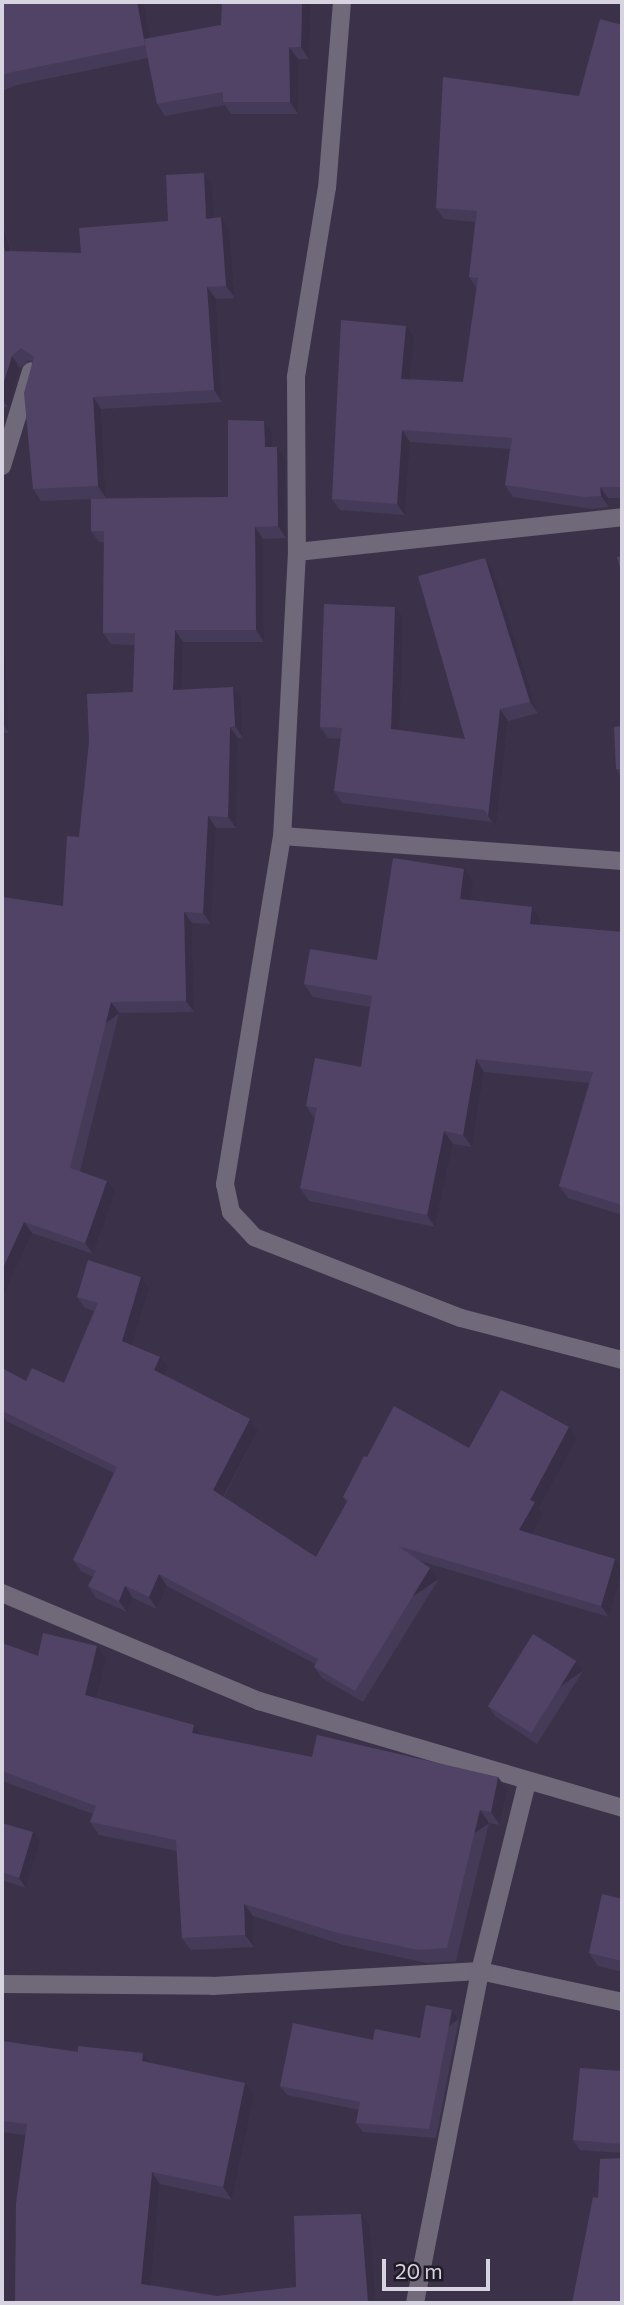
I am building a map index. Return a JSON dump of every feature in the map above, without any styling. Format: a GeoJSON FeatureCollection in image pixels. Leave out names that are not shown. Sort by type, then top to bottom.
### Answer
{"type":"FeatureCollection","features":[{"type":"Feature","properties":{"kind":"street"},"geometry":{"type":"LineString","coordinates":[[342,2],[327,187],[296,377],[297,552],[282,836],[225,1184],[231,1212],[254,1237],[461,1318],[622,1360]]}},
{"type":"Feature","properties":{"kind":"street"},"geometry":{"type":"LineString","coordinates":[[2,466],[31,370]]}},
{"type":"Feature","properties":{"kind":"street"},"geometry":{"type":"LineString","coordinates":[[297,552],[622,517]]}},
{"type":"Feature","properties":{"kind":"street"},"geometry":{"type":"LineString","coordinates":[[282,836],[622,861]]}},
{"type":"Feature","properties":{"kind":"street"},"geometry":{"type":"LineString","coordinates":[[2,1593],[259,1702],[622,1808]]}},
{"type":"Feature","properties":{"kind":"street"},"geometry":{"type":"LineString","coordinates":[[415,2303],[480,1971],[527,1782]]}},
{"type":"Feature","properties":{"kind":"street"},"geometry":{"type":"LineString","coordinates":[[2,1984],[213,1986],[480,1971],[622,2001]]}},
{"type":"Feature","properties":{"kind":"building"},"geometry":{"type":"Polygon","coordinates":[[[2,2],[137,2],[145,45],[2,76],[2,2]]]}},
{"type":"Feature","properties":{"kind":"building"},"geometry":{"type":"Polygon","coordinates":[[[222,2],[302,2],[301,47],[289,47],[290,102],[223,102],[223,92],[157,104],[144,39],[221,25],[222,2]]]}},
{"type":"Feature","properties":{"kind":"building"},"geometry":{"type":"Polygon","coordinates":[[[600,19],[622,25],[622,487],[600,487],[601,496],[584,497],[505,485],[512,438],[402,430],[397,504],[332,499],[341,320],[406,326],[401,379],[463,382],[478,278],[469,277],[477,211],[436,208],[443,77],[579,96],[600,19]]]}},
{"type":"Feature","properties":{"kind":"building"},"geometry":{"type":"Polygon","coordinates":[[[204,173],[206,219],[221,217],[226,286],[207,287],[214,390],[93,397],[98,486],[33,489],[24,393],[34,357],[21,348],[12,356],[2,388],[2,237],[5,251],[81,253],[79,228],[168,221],[166,175],[204,173]]]}},
{"type":"Feature","properties":{"kind":"building"},"geometry":{"type":"Polygon","coordinates":[[[228,420],[264,421],[265,447],[277,447],[278,526],[255,527],[256,630],[175,630],[173,690],[233,687],[235,726],[230,727],[228,817],[208,816],[203,913],[184,912],[186,1001],[111,1002],[70,1168],[107,1181],[85,1243],[24,1222],[2,1270],[2,897],[63,906],[67,836],[79,837],[89,742],[87,694],[133,692],[135,633],[103,633],[104,531],[91,531],[91,499],[228,497],[228,420]]]}},
{"type":"Feature","properties":{"kind":"building"},"geometry":{"type":"Polygon","coordinates":[[[622,556],[622,575],[617,557],[622,556]]]}},
{"type":"Feature","properties":{"kind":"building"},"geometry":{"type":"Polygon","coordinates":[[[485,558],[530,702],[500,709],[488,816],[484,810],[334,791],[342,728],[320,727],[324,604],[395,607],[391,729],[465,739],[418,576],[485,558]]]}},
{"type":"Feature","properties":{"kind":"building"},"geometry":{"type":"Polygon","coordinates":[[[622,726],[622,769],[616,769],[614,727],[622,726]]]}},
{"type":"Feature","properties":{"kind":"building"},"geometry":{"type":"Polygon","coordinates":[[[393,858],[464,869],[460,899],[532,907],[530,924],[622,932],[622,1205],[559,1186],[593,1072],[476,1059],[463,1135],[444,1131],[427,1215],[300,1188],[317,1108],[306,1106],[315,1058],[361,1067],[372,996],[304,984],[310,949],[377,960],[393,858]]]}},
{"type":"Feature","properties":{"kind":"building"},"geometry":{"type":"Polygon","coordinates":[[[88,1260],[141,1277],[122,1341],[160,1357],[154,1370],[250,1419],[213,1490],[316,1557],[348,1500],[343,1497],[364,1456],[367,1457],[394,1406],[469,1448],[501,1390],[569,1427],[530,1500],[535,1502],[519,1530],[615,1559],[601,1606],[398,1546],[430,1568],[355,1691],[314,1667],[318,1659],[159,1574],[149,1597],[125,1586],[119,1601],[88,1586],[96,1571],[73,1560],[117,1467],[2,1411],[2,1368],[26,1381],[32,1368],[64,1383],[98,1303],[77,1297],[88,1260]]]}},
{"type":"Feature","properties":{"kind":"building"},"geometry":{"type":"Polygon","coordinates":[[[43,1633],[97,1646],[85,1695],[194,1725],[192,1733],[312,1757],[317,1735],[498,1777],[491,1812],[480,1810],[447,1948],[418,1950],[334,1932],[244,1904],[245,1935],[182,1938],[176,1840],[90,1822],[96,1806],[2,1771],[2,1643],[38,1656],[43,1633]]]}},
{"type":"Feature","properties":{"kind":"building"},"geometry":{"type":"Polygon","coordinates":[[[533,1634],[576,1661],[531,1733],[488,1706],[533,1634]]]}},
{"type":"Feature","properties":{"kind":"building"},"geometry":{"type":"Polygon","coordinates":[[[2,1823],[33,1832],[19,1878],[2,1872],[2,1823]]]}},
{"type":"Feature","properties":{"kind":"building"},"geometry":{"type":"Polygon","coordinates":[[[602,1894],[622,1899],[622,1961],[589,1953],[602,1894]]]}},
{"type":"Feature","properties":{"kind":"building"},"geometry":{"type":"Polygon","coordinates":[[[426,2005],[452,2010],[429,2129],[356,2123],[360,2102],[280,2086],[293,2023],[373,2040],[375,2029],[420,2038],[426,2005]]]}},
{"type":"Feature","properties":{"kind":"building"},"geometry":{"type":"Polygon","coordinates":[[[2,2041],[78,2052],[78,2046],[143,2053],[142,2061],[245,2083],[223,2187],[152,2172],[141,2284],[217,2296],[296,2287],[294,2216],[361,2214],[368,2303],[15,2303],[16,2203],[27,2124],[2,2121],[2,2041]]]}},
{"type":"Feature","properties":{"kind":"building"},"geometry":{"type":"Polygon","coordinates":[[[580,2068],[622,2071],[622,2144],[573,2140],[580,2068]]]}},
{"type":"Feature","properties":{"kind":"building"},"geometry":{"type":"Polygon","coordinates":[[[622,2158],[622,2303],[572,2303],[593,2197],[598,2198],[600,2159],[622,2158]]]}}]}
